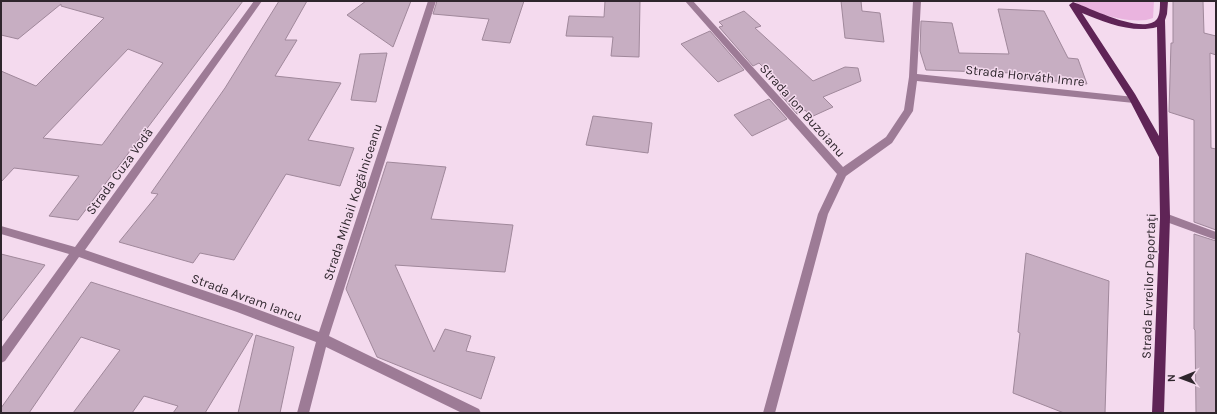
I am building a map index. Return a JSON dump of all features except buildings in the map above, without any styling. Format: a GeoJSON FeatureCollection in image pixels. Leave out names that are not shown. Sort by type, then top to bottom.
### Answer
{"type":"FeatureCollection","features":[{"type":"Feature","properties":{"kind":"main road","name":"Strada Evreilor Deportaţi"},"geometry":{"type":"LineString","coordinates":[[1158,413],[1164,217],[1161,20],[1164,10],[1164,1]]}},
{"type":"Feature","properties":{"kind":"main road","name":"Strada Evreilor Deportaţi"},"geometry":{"type":"LineString","coordinates":[[1071,3],[1134,100],[1155,139],[1164,160]]}},
{"type":"Feature","properties":{"kind":"main road"},"geometry":{"type":"LineString","coordinates":[[1071,3],[1089,12],[1136,26],[1155,25],[1161,20]]}},
{"type":"Feature","properties":{"kind":"street","name":"Strada Cuza Vodă"},"geometry":{"type":"LineString","coordinates":[[1,357],[258,1]]}},
{"type":"Feature","properties":{"kind":"street","name":"Strada Mihail Kogălniceanu"},"geometry":{"type":"LineString","coordinates":[[303,413],[322,339],[432,1]]}},
{"type":"Feature","properties":{"kind":"street","name":"Strada Ion Buzoianu"},"geometry":{"type":"LineString","coordinates":[[689,1],[842,173],[823,214],[770,413]]}},
{"type":"Feature","properties":{"kind":"street"},"geometry":{"type":"LineString","coordinates":[[842,173],[889,140],[908,111],[913,77],[917,1]]}},
{"type":"Feature","properties":{"kind":"street","name":"Strada Horváth Imre"},"geometry":{"type":"LineString","coordinates":[[913,77],[1134,100]]}},
{"type":"Feature","properties":{"kind":"street"},"geometry":{"type":"LineString","coordinates":[[1164,217],[1216,236]]}},
{"type":"Feature","properties":{"kind":"street","name":"Strada Avram Iancu"},"geometry":{"type":"LineString","coordinates":[[1,230],[78,252],[322,339],[475,413]]}},
{"type":"Feature","properties":{"kind":"shaded area"},"geometry":{"type":"Polygon","coordinates":[[[1074,1],[1154,1],[1153,18],[1135,20],[1112,17],[1090,10],[1074,1]]]}}]}
